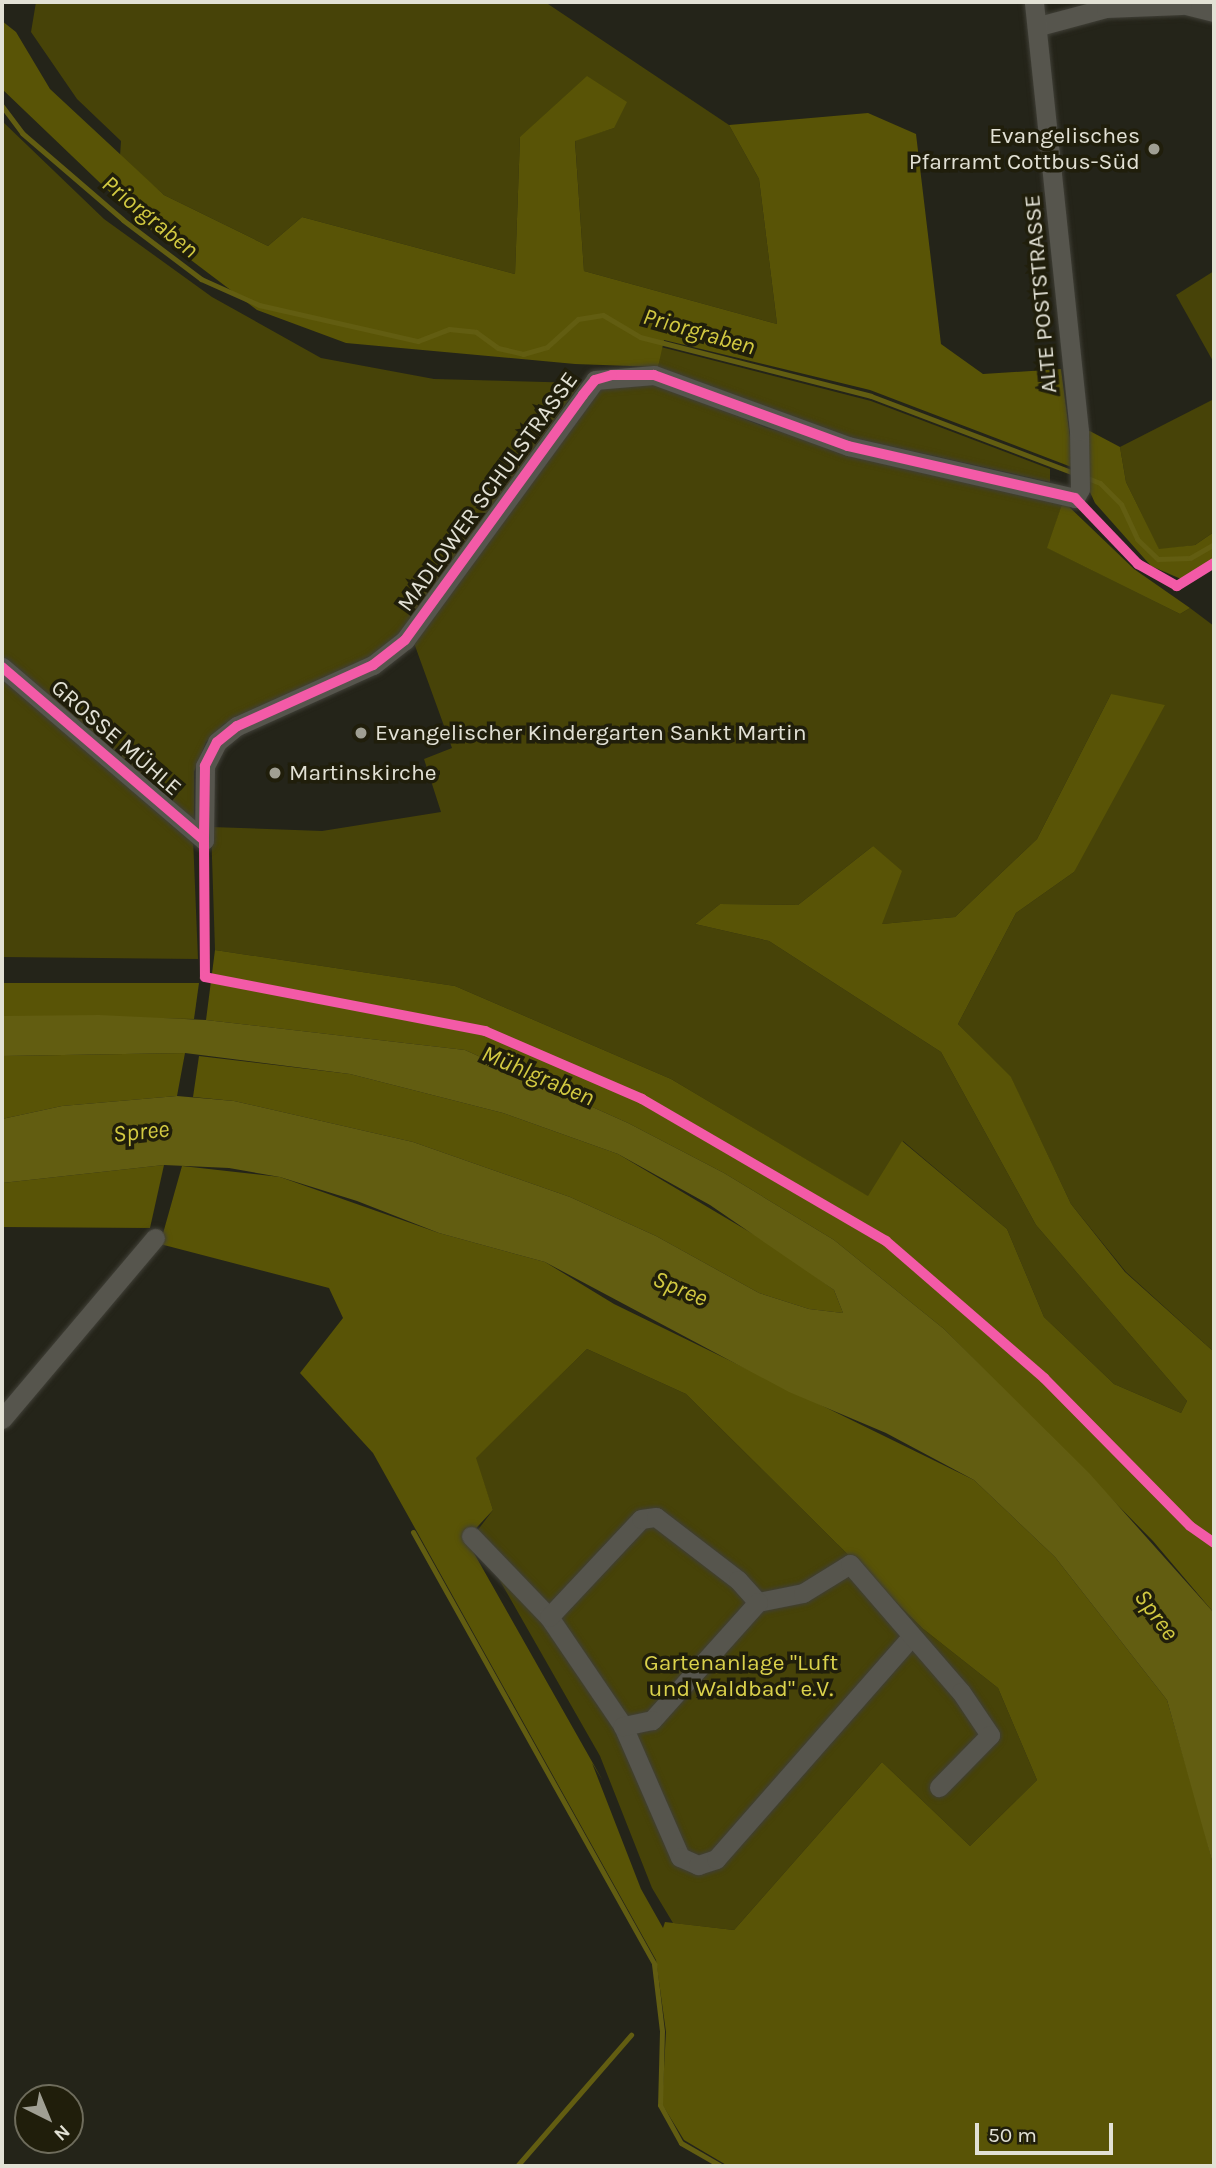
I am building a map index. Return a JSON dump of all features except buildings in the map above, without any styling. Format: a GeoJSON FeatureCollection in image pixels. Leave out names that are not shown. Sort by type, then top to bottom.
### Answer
{"type":"FeatureCollection","features":[{"type":"Feature","properties":{"kind":"street","name":"ALTE POSTSTRASSE"},"geometry":{"type":"LineString","coordinates":[[1034,2],[1039,26],[1080,460],[1077,494]]}},
{"type":"Feature","properties":{"kind":"street"},"geometry":{"type":"LineString","coordinates":[[1039,26],[1106,8],[1178,4],[1214,12]]}},
{"type":"Feature","properties":{"kind":"street","name":"MADLOWER SCHULSTRASSE"},"geometry":{"type":"LineString","coordinates":[[204,840],[205,766],[218,742],[237,726],[373,665],[405,640],[595,380],[653,375],[848,446],[1077,494]]}},
{"type":"Feature","properties":{"kind":"street","name":"GROSSE MÜHLE"},"geometry":{"type":"LineString","coordinates":[[2,667],[204,840]]}},
{"type":"Feature","properties":{"kind":"street"},"geometry":{"type":"LineString","coordinates":[[2,1419],[155,1238]]}},
{"type":"Feature","properties":{"kind":"street"},"geometry":{"type":"LineString","coordinates":[[549,1617],[640,1519],[656,1517],[738,1580],[758,1602]]}},
{"type":"Feature","properties":{"kind":"street"},"geometry":{"type":"LineString","coordinates":[[471,1536],[549,1617],[623,1726],[680,1857],[698,1866],[716,1859],[911,1637]]}},
{"type":"Feature","properties":{"kind":"street"},"geometry":{"type":"LineString","coordinates":[[623,1726],[652,1720],[758,1602],[803,1593],[850,1564],[961,1692],[990,1735],[939,1787]]}},
{"type":"Feature","properties":{"kind":"green space"},"geometry":{"type":"Polygon","coordinates":[[[36,2],[548,4],[729,125],[759,179],[777,324],[584,271],[575,140],[614,128],[520,137],[515,274],[302,217],[268,246],[164,195],[120,156],[121,141],[77,99],[31,32],[36,2]]]}},
{"type":"Feature","properties":{"kind":"green space"},"geometry":{"type":"Polygon","coordinates":[[[2,121],[104,219],[212,297],[321,358],[434,379],[581,383],[401,633],[372,659],[224,724],[206,742],[194,772],[194,823],[2,657],[2,121]]]}},
{"type":"Feature","properties":{"kind":"green space"},"geometry":{"type":"Polygon","coordinates":[[[1214,271],[1214,363],[1176,295],[1214,271]]]}},
{"type":"Feature","properties":{"kind":"green space"},"geometry":{"type":"Polygon","coordinates":[[[661,347],[871,401],[1050,469],[1050,482],[818,430],[658,367],[661,347]]]}},
{"type":"Feature","properties":{"kind":"green space"},"geometry":{"type":"Polygon","coordinates":[[[651,382],[767,428],[934,475],[1063,501],[1048,548],[1180,614],[1190,608],[1214,626],[1214,1352],[1126,1272],[1071,1204],[1011,1078],[958,1024],[1016,913],[1074,872],[1111,694],[1037,839],[955,917],[882,924],[873,846],[798,905],[720,904],[695,924],[769,941],[941,1052],[1036,1225],[1187,1401],[1181,1413],[1114,1384],[1044,1317],[1007,1229],[903,1141],[869,1197],[671,1079],[455,986],[215,950],[211,827],[322,831],[441,812],[424,759],[452,748],[414,643],[602,388],[651,382]]]}},
{"type":"Feature","properties":{"kind":"green space"},"geometry":{"type":"Polygon","coordinates":[[[1214,399],[1214,532],[1195,545],[1159,550],[1126,482],[1120,447],[1214,399]]]}},
{"type":"Feature","properties":{"kind":"green space"},"geometry":{"type":"Polygon","coordinates":[[[2,675],[193,838],[198,959],[2,957],[2,675]]]}},
{"type":"Feature","properties":{"kind":"green space","name":"Gartenanlage \"Luft und Waldbad\" e.V."},"geometry":{"type":"Polygon","coordinates":[[[587,1349],[686,1394],[922,1628],[998,1688],[1037,1780],[970,1846],[882,1762],[734,1930],[673,1923],[652,1888],[600,1756],[474,1535],[493,1510],[475,1458],[587,1349]]]}},
{"type":"Feature","properties":{"kind":"shaded area"},"geometry":{"type":"Polygon","coordinates":[[[2,21],[16,32],[50,89],[164,195],[268,246],[302,217],[515,274],[520,137],[587,76],[627,102],[614,128],[575,141],[584,271],[777,324],[759,179],[729,125],[868,113],[916,134],[941,344],[983,374],[1061,369],[1074,468],[870,390],[664,340],[658,367],[575,364],[346,343],[257,310],[142,223],[2,89],[2,21]]]}},
{"type":"Feature","properties":{"kind":"shaded area"},"geometry":{"type":"Polygon","coordinates":[[[1086,429],[1120,447],[1126,482],[1159,549],[1195,545],[1214,532],[1214,559],[1181,579],[1151,566],[1095,503],[1089,490],[1086,429]]]}},
{"type":"Feature","properties":{"kind":"shaded area"},"geometry":{"type":"Polygon","coordinates":[[[1063,501],[1134,569],[1190,608],[1180,614],[1047,548],[1063,501]]]}},
{"type":"Feature","properties":{"kind":"shaded area"},"geometry":{"type":"Polygon","coordinates":[[[1111,694],[1165,705],[1074,872],[1016,913],[958,1024],[1011,1077],[1071,1204],[1125,1272],[1214,1352],[1214,1613],[1153,1541],[944,1329],[834,1240],[724,1173],[628,1123],[465,1050],[206,1020],[215,950],[455,986],[671,1079],[868,1196],[902,1141],[1007,1229],[1044,1317],[1114,1384],[1181,1413],[1187,1401],[1036,1225],[941,1052],[769,941],[695,924],[720,904],[798,905],[873,846],[902,871],[882,924],[955,917],[1037,839],[1111,694]]]}},
{"type":"Feature","properties":{"kind":"shaded area"},"geometry":{"type":"Polygon","coordinates":[[[2,983],[199,983],[194,1019],[2,1016],[2,983]]]}},
{"type":"Feature","properties":{"kind":"shaded area"},"geometry":{"type":"Polygon","coordinates":[[[185,1053],[177,1096],[62,1106],[2,1119],[2,1056],[185,1053]]]}},
{"type":"Feature","properties":{"kind":"shaded area"},"geometry":{"type":"Polygon","coordinates":[[[199,1056],[350,1074],[503,1113],[618,1154],[775,1247],[834,1290],[843,1313],[809,1309],[759,1293],[656,1236],[570,1197],[413,1142],[234,1101],[193,1097],[199,1056]]]}},
{"type":"Feature","properties":{"kind":"shaded area"},"geometry":{"type":"Polygon","coordinates":[[[164,1165],[150,1228],[2,1227],[2,1183],[164,1165]]]}},
{"type":"Feature","properties":{"kind":"shaded area"},"geometry":{"type":"Polygon","coordinates":[[[182,1166],[280,1177],[439,1233],[545,1262],[614,1304],[974,1480],[1055,1557],[1167,1700],[1214,1868],[1214,2166],[728,2166],[684,2140],[662,2104],[666,2032],[656,1960],[373,1453],[300,1373],[343,1318],[329,1288],[160,1244],[182,1166]],[[587,1349],[476,1458],[493,1510],[466,1539],[603,1781],[592,1763],[641,1889],[663,1928],[665,1922],[734,1930],[882,1762],[970,1846],[1037,1780],[998,1688],[922,1628],[686,1394],[587,1349]]]}},
{"type":"Feature","properties":{"kind":"water","name":"Spree"},"geometry":{"type":"Polygon","coordinates":[[[99,1015],[206,1020],[465,1050],[628,1123],[724,1173],[834,1240],[944,1329],[1089,1473],[1214,1613],[1214,1868],[1167,1700],[1055,1557],[974,1480],[886,1433],[789,1392],[545,1262],[439,1233],[357,1201],[280,1177],[229,1168],[164,1165],[2,1183],[2,1119],[62,1106],[177,1096],[234,1101],[413,1142],[570,1197],[656,1236],[759,1293],[809,1309],[843,1313],[834,1290],[710,1205],[618,1154],[503,1113],[350,1074],[185,1053],[2,1056],[2,1016],[99,1015]]]}},
{"type":"Feature","properties":{"kind":"waterway","name":"Priorgraben"},"geometry":{"type":"LineString","coordinates":[[2,106],[22,133],[123,220],[201,279],[259,305],[418,341],[449,329],[476,332],[498,348],[523,354],[547,347],[578,319],[603,315],[640,337],[871,396],[1076,474]]}},
{"type":"Feature","properties":{"kind":"waterway","name":"Priorgraben"},"geometry":{"type":"LineString","coordinates":[[1085,477],[1100,483],[1121,504],[1137,539],[1158,559],[1190,558],[1214,544]]}},
{"type":"Feature","properties":{"kind":"waterway"},"geometry":{"type":"LineString","coordinates":[[413,1532],[654,1964],[662,2031],[660,2105],[681,2143],[721,2166]]}},
{"type":"Feature","properties":{"kind":"waterway"},"geometry":{"type":"LineString","coordinates":[[517,2166],[631,2035]]}},
{"type":"Feature","properties":{"kind":"cycle path"},"geometry":{"type":"LineString","coordinates":[[1214,563],[1177,586],[1138,564],[1075,498],[848,446],[654,375],[612,375],[595,380],[583,395],[405,640],[373,665],[237,726],[217,742],[205,766],[204,840],[205,977],[485,1031],[642,1099],[886,1241],[1044,1378],[1190,1526],[1214,1543]]}},
{"type":"Feature","properties":{"kind":"cycle path"},"geometry":{"type":"LineString","coordinates":[[2,667],[204,840]]}},
{"type":"Feature","properties":{"kind":"place","name":"Evangelisches Pfarramt Cottbus-Süd"},"geometry":{"type":"Point","coordinates":[1154,149]}},
{"type":"Feature","properties":{"kind":"place","name":"Evangelischer Kindergarten Sankt Martin"},"geometry":{"type":"Point","coordinates":[361,733]}},
{"type":"Feature","properties":{"kind":"place","name":"Martinskirche"},"geometry":{"type":"Point","coordinates":[275,773]}},
{"type":"Feature","properties":{"kind":"water label","name":"Mühlgraben"},"geometry":{"type":"Point","coordinates":[538,1076]}}]}
